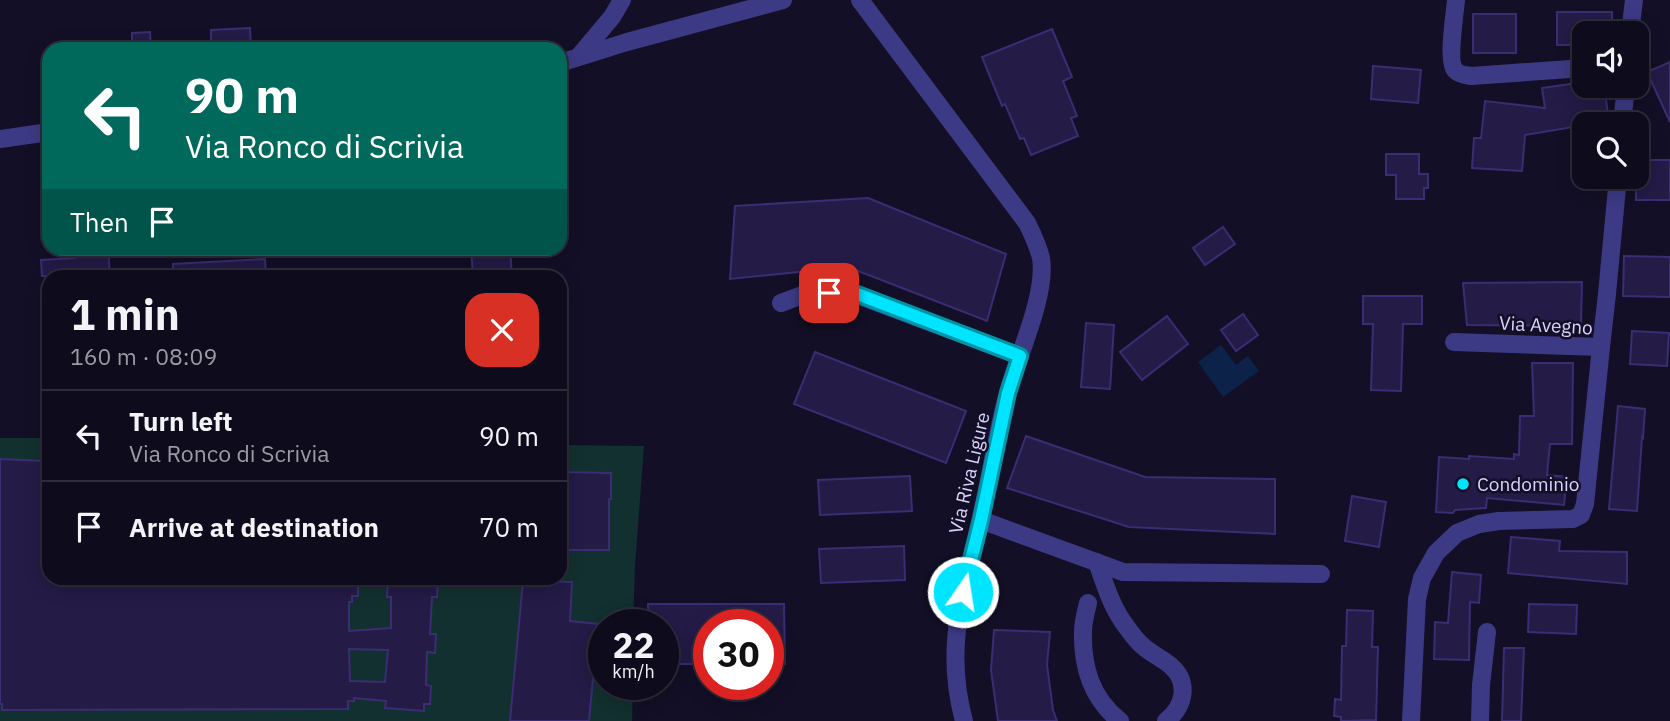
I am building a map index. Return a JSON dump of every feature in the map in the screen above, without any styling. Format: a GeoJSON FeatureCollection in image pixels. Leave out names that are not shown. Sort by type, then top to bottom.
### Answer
{"type":"FeatureCollection","features":[{"type":"Feature","properties":{"kind":"street"},"geometry":{"type":"LineString","coordinates":[[580,56],[612,17],[622,0]]}},
{"type":"Feature","properties":{"kind":"street"},"geometry":{"type":"LineString","coordinates":[[567,61],[783,0]]}},
{"type":"Feature","properties":{"kind":"street","name":"Via Riva Ligure"},"geometry":{"type":"LineString","coordinates":[[860,0],[1022,216],[1034,236],[1041,260],[1041,286],[1008,393],[958,611],[955,642],[957,681],[964,721]]}},
{"type":"Feature","properties":{"kind":"street"},"geometry":{"type":"LineString","coordinates":[[1456,0],[1451,64],[1460,74],[1471,76],[1572,69]]}},
{"type":"Feature","properties":{"kind":"street"},"geometry":{"type":"LineString","coordinates":[[1631,21],[1634,0]]}},
{"type":"Feature","properties":{"kind":"street"},"geometry":{"type":"LineString","coordinates":[[0,139],[42,133]]}},
{"type":"Feature","properties":{"kind":"street"},"geometry":{"type":"LineString","coordinates":[[1601,347],[1617,189]]}},
{"type":"Feature","properties":{"kind":"street"},"geometry":{"type":"LineString","coordinates":[[781,303],[805,294],[852,292],[1020,356]]}},
{"type":"Feature","properties":{"kind":"street","name":"Via Avegno"},"geometry":{"type":"LineString","coordinates":[[1411,721],[1418,599],[1422,578],[1436,553],[1457,533],[1479,524],[1499,521],[1570,520],[1581,515],[1584,510],[1601,347],[1454,342]]}},
{"type":"Feature","properties":{"kind":"street"},"geometry":{"type":"LineString","coordinates":[[981,520],[1123,572],[1321,574]]}},
{"type":"Feature","properties":{"kind":"street"},"geometry":{"type":"LineString","coordinates":[[1097,562],[1121,619],[1142,645],[1172,667],[1181,680],[1182,699],[1175,714],[1166,721]]}},
{"type":"Feature","properties":{"kind":"street"},"geometry":{"type":"LineString","coordinates":[[1088,603],[1082,629],[1087,675],[1097,697],[1120,721]]}},
{"type":"Feature","properties":{"kind":"street"},"geometry":{"type":"LineString","coordinates":[[1480,721],[1487,632]]}},
{"type":"Feature","properties":{"kind":"green space"},"geometry":{"type":"Polygon","coordinates":[[[0,438],[42,438],[42,585],[567,585],[567,445],[644,446],[634,609],[588,609],[588,700],[633,700],[632,721],[0,721],[0,438]]]}},
{"type":"Feature","properties":{"kind":"water"},"geometry":{"type":"Polygon","coordinates":[[[1221,345],[1236,365],[1248,356],[1259,371],[1223,397],[1198,362],[1221,345]]]}},
{"type":"Feature","properties":{"kind":"building"},"geometry":{"type":"Polygon","coordinates":[[[1557,12],[1612,12],[1612,21],[1572,21],[1572,45],[1557,45],[1557,12]]]}},
{"type":"Feature","properties":{"kind":"building"},"geometry":{"type":"Polygon","coordinates":[[[1473,14],[1516,14],[1516,53],[1473,53],[1473,14]]]}},
{"type":"Feature","properties":{"kind":"building"},"geometry":{"type":"Polygon","coordinates":[[[250,28],[251,42],[211,42],[211,30],[250,28]]]}},
{"type":"Feature","properties":{"kind":"building"},"geometry":{"type":"Polygon","coordinates":[[[1052,29],[1072,77],[1063,81],[1077,116],[1071,118],[1078,136],[1031,155],[1024,138],[1020,139],[1005,104],[1002,106],[982,57],[1052,29]]]}},
{"type":"Feature","properties":{"kind":"building"},"geometry":{"type":"Polygon","coordinates":[[[150,32],[151,42],[132,42],[132,33],[150,32]]]}},
{"type":"Feature","properties":{"kind":"building"},"geometry":{"type":"Polygon","coordinates":[[[1670,62],[1670,122],[1649,76],[1649,71],[1670,62]]]}},
{"type":"Feature","properties":{"kind":"building"},"geometry":{"type":"Polygon","coordinates":[[[1373,66],[1421,70],[1418,103],[1371,99],[1373,66]]]}},
{"type":"Feature","properties":{"kind":"building"},"geometry":{"type":"Polygon","coordinates":[[[1572,84],[1572,98],[1606,98],[1608,112],[1572,112],[1572,127],[1525,135],[1522,171],[1472,168],[1474,138],[1481,138],[1485,101],[1545,108],[1542,88],[1572,84]]]}},
{"type":"Feature","properties":{"kind":"building"},"geometry":{"type":"Polygon","coordinates":[[[1386,154],[1419,154],[1419,174],[1428,174],[1428,188],[1424,188],[1424,199],[1396,199],[1396,175],[1386,175],[1386,154]]]}},
{"type":"Feature","properties":{"kind":"building"},"geometry":{"type":"Polygon","coordinates":[[[1649,160],[1670,160],[1670,200],[1636,200],[1636,189],[1649,189],[1649,160]]]}},
{"type":"Feature","properties":{"kind":"building"},"geometry":{"type":"Polygon","coordinates":[[[868,198],[1006,254],[987,321],[848,267],[730,279],[735,206],[868,198]]]}},
{"type":"Feature","properties":{"kind":"building"},"geometry":{"type":"Polygon","coordinates":[[[1223,227],[1235,244],[1205,265],[1193,248],[1223,227]]]}},
{"type":"Feature","properties":{"kind":"building"},"geometry":{"type":"Polygon","coordinates":[[[109,256],[110,270],[42,270],[42,276],[41,260],[109,256]]]}},
{"type":"Feature","properties":{"kind":"building"},"geometry":{"type":"Polygon","coordinates":[[[472,256],[511,256],[512,270],[473,270],[472,256]]]}},
{"type":"Feature","properties":{"kind":"building"},"geometry":{"type":"Polygon","coordinates":[[[1624,256],[1670,257],[1670,297],[1623,296],[1624,256]]]}},
{"type":"Feature","properties":{"kind":"building"},"geometry":{"type":"Polygon","coordinates":[[[265,259],[266,270],[173,270],[173,264],[265,259]]]}},
{"type":"Feature","properties":{"kind":"building"},"geometry":{"type":"Polygon","coordinates":[[[1582,282],[1581,326],[1467,325],[1463,283],[1582,282]]]}},
{"type":"Feature","properties":{"kind":"building"},"geometry":{"type":"Polygon","coordinates":[[[1363,296],[1422,296],[1422,324],[1403,324],[1401,391],[1371,390],[1373,324],[1363,324],[1363,296]]]}},
{"type":"Feature","properties":{"kind":"building"},"geometry":{"type":"Polygon","coordinates":[[[1243,314],[1258,335],[1236,351],[1221,330],[1243,314]]]}},
{"type":"Feature","properties":{"kind":"building"},"geometry":{"type":"Polygon","coordinates":[[[1167,316],[1188,344],[1142,380],[1120,352],[1167,316]]]}},
{"type":"Feature","properties":{"kind":"building"},"geometry":{"type":"Polygon","coordinates":[[[1086,323],[1114,325],[1110,389],[1081,387],[1086,323]]]}},
{"type":"Feature","properties":{"kind":"building"},"geometry":{"type":"Polygon","coordinates":[[[1632,331],[1669,333],[1667,366],[1630,364],[1632,331]]]}},
{"type":"Feature","properties":{"kind":"building"},"geometry":{"type":"Polygon","coordinates":[[[815,352],[966,411],[946,463],[794,404],[815,352]]]}},
{"type":"Feature","properties":{"kind":"building"},"geometry":{"type":"Polygon","coordinates":[[[1532,363],[1573,363],[1572,444],[1550,444],[1547,475],[1567,477],[1564,505],[1487,498],[1486,508],[1455,510],[1453,513],[1436,512],[1439,457],[1514,459],[1514,454],[1519,455],[1520,416],[1534,416],[1532,363]]]}},
{"type":"Feature","properties":{"kind":"building"},"geometry":{"type":"Polygon","coordinates":[[[1618,406],[1645,409],[1637,511],[1609,509],[1618,406]]]}},
{"type":"Feature","properties":{"kind":"building"},"geometry":{"type":"Polygon","coordinates":[[[1026,436],[1145,477],[1275,479],[1275,534],[1129,527],[1007,488],[1026,436]]]}},
{"type":"Feature","properties":{"kind":"building"},"geometry":{"type":"Polygon","coordinates":[[[0,459],[42,461],[42,585],[358,585],[358,596],[352,596],[352,602],[349,602],[349,631],[391,628],[391,597],[387,597],[388,585],[438,585],[437,597],[432,597],[430,634],[436,634],[435,653],[427,652],[426,685],[431,686],[430,704],[424,704],[424,711],[385,708],[386,701],[354,698],[354,701],[348,701],[348,709],[2,710],[0,459]],[[349,649],[350,681],[385,682],[388,650],[349,649]]]}},
{"type":"Feature","properties":{"kind":"building"},"geometry":{"type":"Polygon","coordinates":[[[567,472],[611,473],[609,550],[567,550],[567,472]]]}},
{"type":"Feature","properties":{"kind":"building"},"geometry":{"type":"Polygon","coordinates":[[[910,476],[912,511],[820,515],[818,480],[910,476]]]}},
{"type":"Feature","properties":{"kind":"building"},"geometry":{"type":"Polygon","coordinates":[[[1352,496],[1386,502],[1379,547],[1345,541],[1352,496]]]}},
{"type":"Feature","properties":{"kind":"building"},"geometry":{"type":"Polygon","coordinates":[[[1511,537],[1560,541],[1559,551],[1627,552],[1627,584],[1508,573],[1511,537]]]}},
{"type":"Feature","properties":{"kind":"building"},"geometry":{"type":"Polygon","coordinates":[[[904,546],[905,580],[821,583],[819,549],[904,546]]]}},
{"type":"Feature","properties":{"kind":"building"},"geometry":{"type":"Polygon","coordinates":[[[1452,572],[1481,575],[1479,603],[1470,602],[1469,660],[1434,659],[1435,622],[1448,623],[1452,572]]]}},
{"type":"Feature","properties":{"kind":"building"},"geometry":{"type":"Polygon","coordinates":[[[567,582],[572,582],[570,621],[588,623],[588,700],[591,700],[589,721],[510,721],[523,585],[567,585],[567,582]]]}},
{"type":"Feature","properties":{"kind":"building"},"geometry":{"type":"Polygon","coordinates":[[[648,604],[784,604],[785,664],[784,609],[693,609],[693,664],[679,664],[679,609],[648,609],[648,604]]]}},
{"type":"Feature","properties":{"kind":"building"},"geometry":{"type":"Polygon","coordinates":[[[1529,604],[1577,605],[1576,634],[1528,632],[1529,604]]]}},
{"type":"Feature","properties":{"kind":"building"},"geometry":{"type":"Polygon","coordinates":[[[1347,610],[1373,611],[1372,647],[1378,647],[1376,720],[1341,721],[1341,717],[1334,716],[1335,699],[1341,700],[1342,646],[1346,646],[1347,610]]]}},
{"type":"Feature","properties":{"kind":"building"},"geometry":{"type":"Polygon","coordinates":[[[994,630],[1050,632],[1047,665],[1057,721],[998,721],[991,670],[994,630]]]}},
{"type":"Feature","properties":{"kind":"building"},"geometry":{"type":"Polygon","coordinates":[[[1504,648],[1524,648],[1521,721],[1502,721],[1504,648]]]}},
{"type":"Feature","properties":{"kind":"place","name":"Condominio"},"geometry":{"type":"Point","coordinates":[1463,484]}},
{"type":"Feature","properties":{"kind":"route"},"geometry":{"type":"LineString","coordinates":[[829,293],[852,292],[1020,356],[1008,393],[963,592]]}}]}
